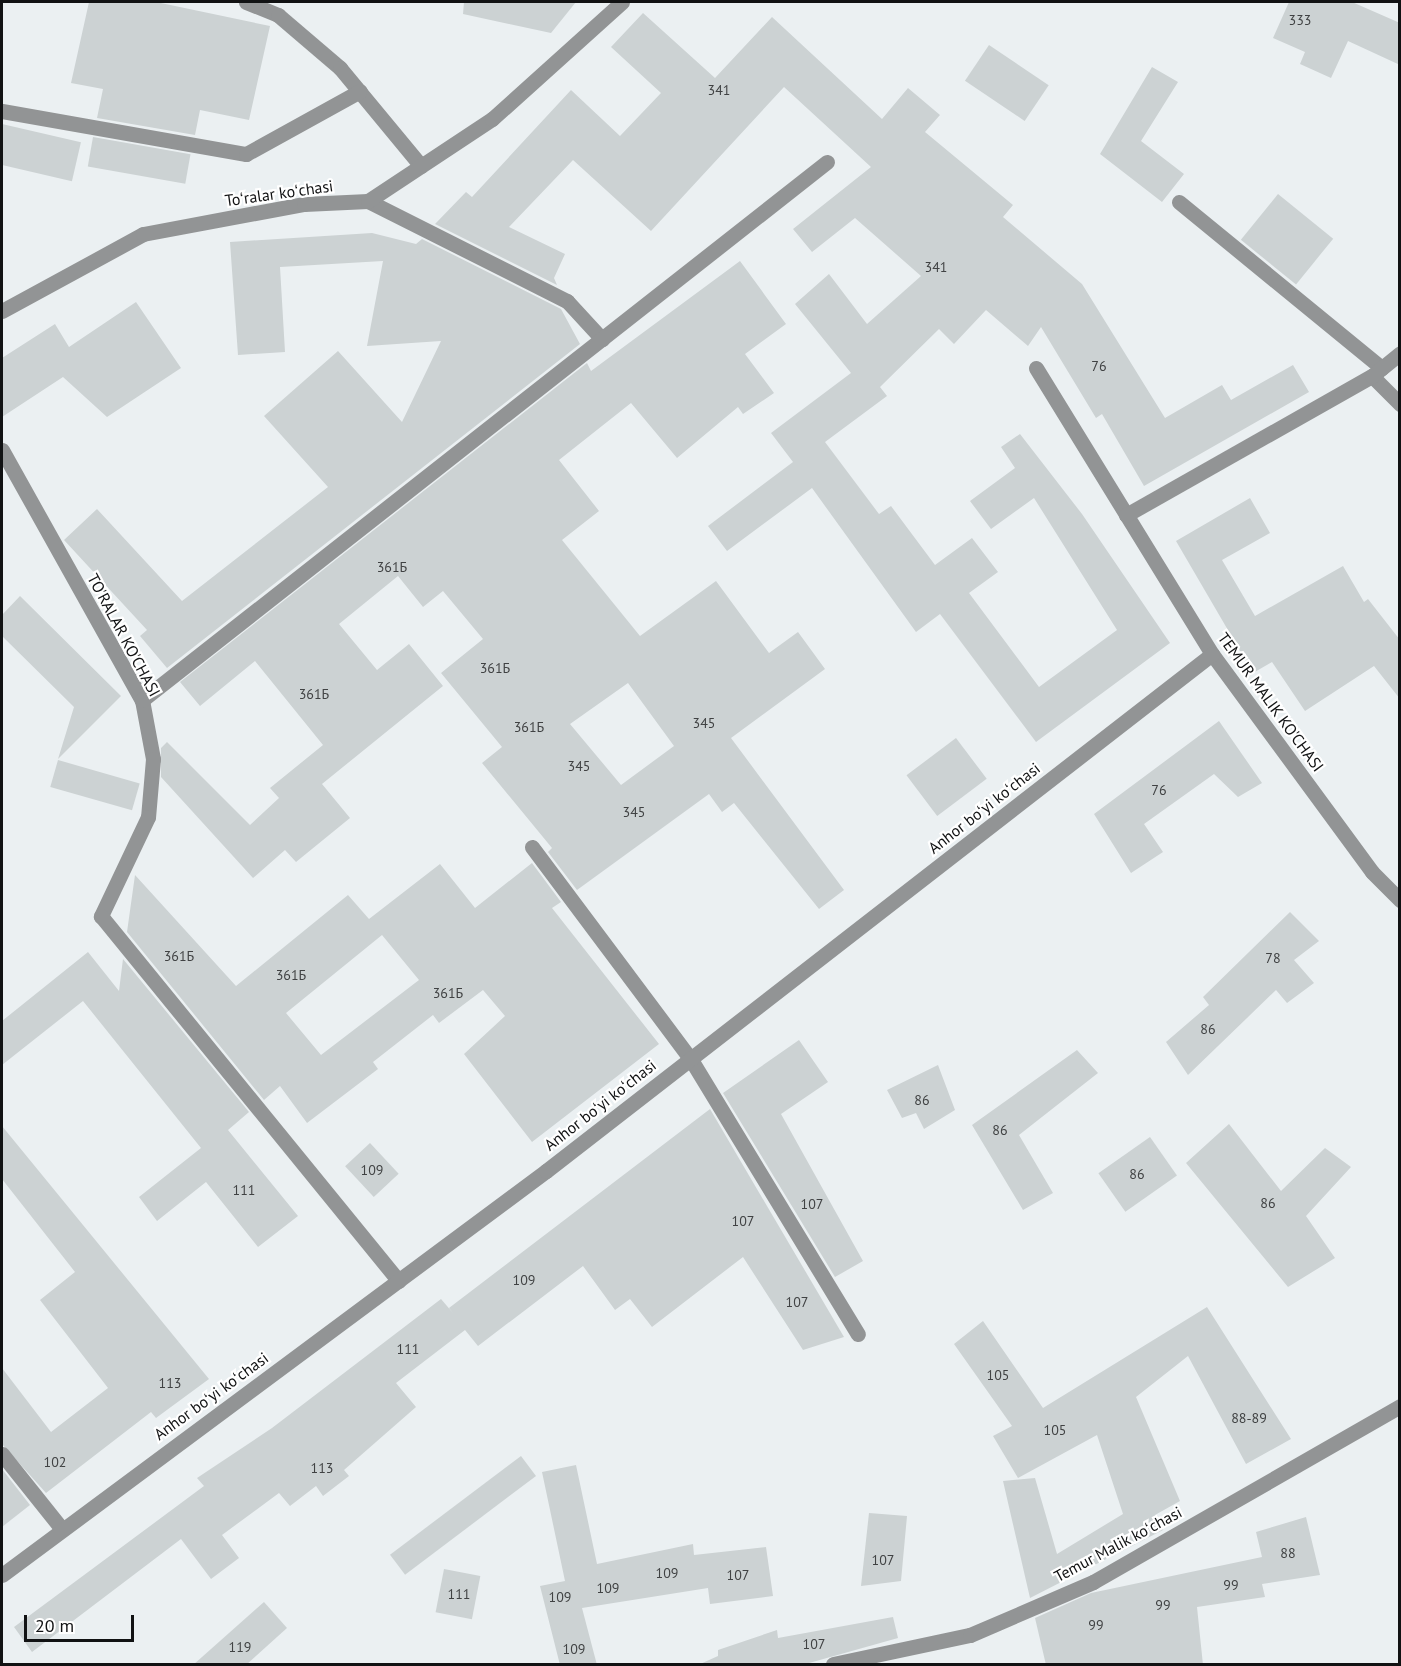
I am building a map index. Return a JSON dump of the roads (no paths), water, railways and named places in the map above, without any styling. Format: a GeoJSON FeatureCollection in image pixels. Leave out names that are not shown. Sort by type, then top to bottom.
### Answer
{"type":"FeatureCollection","features":[{"type":"Feature","properties":{"kind":"street"},"geometry":{"type":"LineString","coordinates":[[246,2],[278,15],[360,91],[422,166]]}},
{"type":"Feature","properties":{"kind":"street"},"geometry":{"type":"LineString","coordinates":[[368,201],[492,119],[622,2]]}},
{"type":"Feature","properties":{"kind":"street"},"geometry":{"type":"LineString","coordinates":[[2,111],[246,154],[360,91]]}},
{"type":"Feature","properties":{"kind":"street"},"geometry":{"type":"LineString","coordinates":[[142,700],[827,162]]}},
{"type":"Feature","properties":{"kind":"street"},"geometry":{"type":"LineString","coordinates":[[368,201],[567,301],[602,339]]}},
{"type":"Feature","properties":{"kind":"street","name":"Toʻralar koʻchasi"},"geometry":{"type":"LineString","coordinates":[[2,311],[143,234],[304,204],[368,201]]}},
{"type":"Feature","properties":{"kind":"street"},"geometry":{"type":"LineString","coordinates":[[1179,202],[1377,372],[1400,404]]}},
{"type":"Feature","properties":{"kind":"street"},"geometry":{"type":"LineString","coordinates":[[1126,515],[1377,372],[1400,353]]}},
{"type":"Feature","properties":{"kind":"street","name":"TEMUR MALIK KO'CHASI"},"geometry":{"type":"LineString","coordinates":[[1036,368],[1212,654],[1372,872],[1400,900]]}},
{"type":"Feature","properties":{"kind":"street","name":"TO'RALAR KO'CHASI"},"geometry":{"type":"LineString","coordinates":[[2,450],[142,700],[153,759],[148,817],[101,916],[399,1281]]}},
{"type":"Feature","properties":{"kind":"street","name":"Anhor boʻyi koʻchasi"},"geometry":{"type":"LineString","coordinates":[[2,1575],[61,1528],[399,1281],[1212,654]]}},
{"type":"Feature","properties":{"kind":"street"},"geometry":{"type":"LineString","coordinates":[[531,847],[690,1058],[858,1334]]}},
{"type":"Feature","properties":{"kind":"street","name":"Temur Malik koʻchasi"},"geometry":{"type":"LineString","coordinates":[[833,1665],[970,1635],[1093,1582],[1400,1406]]}},
{"type":"Feature","properties":{"kind":"street"},"geometry":{"type":"LineString","coordinates":[[2,1454],[61,1528]]}}]}
